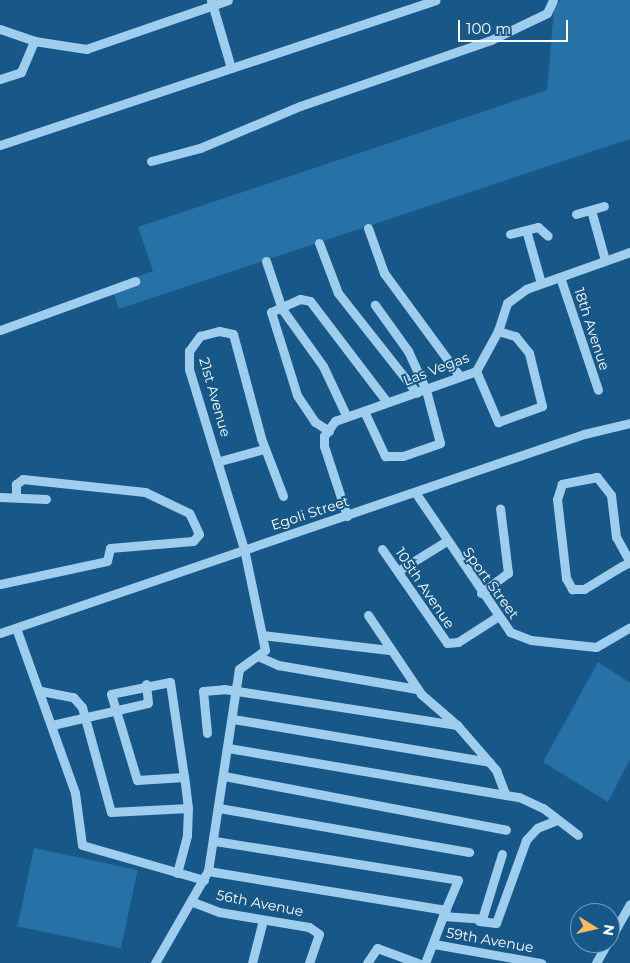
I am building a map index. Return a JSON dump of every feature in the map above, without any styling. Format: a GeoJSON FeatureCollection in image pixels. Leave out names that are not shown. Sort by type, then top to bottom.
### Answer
{"type":"FeatureCollection","features":[{"type":"Feature","properties":{"kind":"street"},"geometry":{"type":"LineString","coordinates":[[0,28],[34,41],[86,49],[212,2],[228,0]]}},
{"type":"Feature","properties":{"kind":"street"},"geometry":{"type":"LineString","coordinates":[[0,145],[436,0]]}},
{"type":"Feature","properties":{"kind":"street"},"geometry":{"type":"LineString","coordinates":[[151,161],[200,148],[300,106],[491,40],[547,13],[553,0]]}},
{"type":"Feature","properties":{"kind":"street"},"geometry":{"type":"LineString","coordinates":[[212,2],[231,68]]}},
{"type":"Feature","properties":{"kind":"street"},"geometry":{"type":"LineString","coordinates":[[0,79],[21,72],[34,41]]}},
{"type":"Feature","properties":{"kind":"street"},"geometry":{"type":"LineString","coordinates":[[576,214],[604,206]]}},
{"type":"Feature","properties":{"kind":"street"},"geometry":{"type":"LineString","coordinates":[[591,210],[606,260]]}},
{"type":"Feature","properties":{"kind":"street"},"geometry":{"type":"LineString","coordinates":[[368,228],[384,273],[459,375]]}},
{"type":"Feature","properties":{"kind":"street"},"geometry":{"type":"LineString","coordinates":[[530,229],[541,283]]}},
{"type":"Feature","properties":{"kind":"street"},"geometry":{"type":"LineString","coordinates":[[510,234],[530,229],[548,236]]}},
{"type":"Feature","properties":{"kind":"street"},"geometry":{"type":"LineString","coordinates":[[319,243],[338,293],[417,393]]}},
{"type":"Feature","properties":{"kind":"street","name":"Las Vegas"},"geometry":{"type":"LineString","coordinates":[[346,415],[364,411],[426,390],[459,375],[476,372],[498,330],[507,302],[541,283],[630,252]]}},
{"type":"Feature","properties":{"kind":"street"},"geometry":{"type":"LineString","coordinates":[[266,261],[282,309],[323,366],[346,415],[329,431],[324,446],[346,516]]}},
{"type":"Feature","properties":{"kind":"street","name":"18th Avenue"},"geometry":{"type":"LineString","coordinates":[[560,277],[598,390]]}},
{"type":"Feature","properties":{"kind":"street"},"geometry":{"type":"LineString","coordinates":[[0,330],[135,281]]}},
{"type":"Feature","properties":{"kind":"street"},"geometry":{"type":"LineString","coordinates":[[329,431],[315,422],[297,395],[270,315],[300,299],[310,301],[387,402]]}},
{"type":"Feature","properties":{"kind":"street"},"geometry":{"type":"LineString","coordinates":[[364,411],[385,456],[437,445],[441,435],[426,390],[400,338],[375,305]]}},
{"type":"Feature","properties":{"kind":"street","name":"21st Avenue"},"geometry":{"type":"LineString","coordinates":[[260,657],[265,650],[244,549],[220,461],[188,358],[196,340],[228,330],[235,340],[264,449],[283,496]]}},
{"type":"Feature","properties":{"kind":"street"},"geometry":{"type":"LineString","coordinates":[[476,372],[498,422],[542,406],[529,353],[515,336],[498,330]]}},
{"type":"Feature","properties":{"kind":"street","name":"Egoli Street"},"geometry":{"type":"LineString","coordinates":[[0,633],[414,492],[630,424]]}},
{"type":"Feature","properties":{"kind":"street"},"geometry":{"type":"LineString","coordinates":[[220,461],[264,449]]}},
{"type":"Feature","properties":{"kind":"street"},"geometry":{"type":"LineString","coordinates":[[597,476],[611,495],[616,538],[630,562],[584,589],[572,588],[566,578],[557,500],[562,484],[597,476]]}},
{"type":"Feature","properties":{"kind":"street"},"geometry":{"type":"LineString","coordinates":[[0,584],[107,561],[110,548],[193,541],[199,534],[189,513],[145,492],[23,479],[16,484],[16,495]]}},
{"type":"Feature","properties":{"kind":"street","name":"Sport Street"},"geometry":{"type":"LineString","coordinates":[[414,492],[445,542],[497,617],[517,636],[582,648],[596,648],[630,627]]}},
{"type":"Feature","properties":{"kind":"street"},"geometry":{"type":"LineString","coordinates":[[0,497],[16,495],[46,499]]}},
{"type":"Feature","properties":{"kind":"street"},"geometry":{"type":"LineString","coordinates":[[481,593],[508,573],[500,508]]}},
{"type":"Feature","properties":{"kind":"street"},"geometry":{"type":"LineString","coordinates":[[398,571],[445,542]]}},
{"type":"Feature","properties":{"kind":"street","name":"105th Avenue"},"geometry":{"type":"LineString","coordinates":[[382,549],[447,643],[458,642],[497,617]]}},
{"type":"Feature","properties":{"kind":"street"},"geometry":{"type":"LineString","coordinates":[[368,615],[389,650],[417,689],[457,725],[490,762],[499,774],[505,794]]}},
{"type":"Feature","properties":{"kind":"street"},"geometry":{"type":"LineString","coordinates":[[16,628],[41,691],[75,792],[82,845],[177,873],[444,913],[496,923],[526,840],[542,824],[557,820]]}},
{"type":"Feature","properties":{"kind":"street"},"geometry":{"type":"LineString","coordinates":[[262,635],[389,650]]}},
{"type":"Feature","properties":{"kind":"street"},"geometry":{"type":"LineString","coordinates":[[155,963],[193,902],[206,876],[215,841],[241,665],[260,657],[278,665],[417,689]]}},
{"type":"Feature","properties":{"kind":"street"},"geometry":{"type":"LineString","coordinates":[[177,873],[187,835],[188,808],[184,777],[170,682],[146,684],[111,694],[114,711],[137,780],[184,777]]}},
{"type":"Feature","properties":{"kind":"street"},"geometry":{"type":"LineString","coordinates":[[52,725],[148,703],[146,684]]}},
{"type":"Feature","properties":{"kind":"street"},"geometry":{"type":"LineString","coordinates":[[207,733],[203,691],[237,689],[457,725]]}},
{"type":"Feature","properties":{"kind":"street"},"geometry":{"type":"LineString","coordinates":[[41,691],[73,697],[85,718],[111,812],[188,808]]}},
{"type":"Feature","properties":{"kind":"street"},"geometry":{"type":"LineString","coordinates":[[233,719],[490,762]]}},
{"type":"Feature","properties":{"kind":"street"},"geometry":{"type":"LineString","coordinates":[[228,748],[505,794],[530,802],[578,836]]}},
{"type":"Feature","properties":{"kind":"street"},"geometry":{"type":"LineString","coordinates":[[224,776],[506,830]]}},
{"type":"Feature","properties":{"kind":"street"},"geometry":{"type":"LineString","coordinates":[[220,808],[469,852]]}},
{"type":"Feature","properties":{"kind":"street"},"geometry":{"type":"LineString","coordinates":[[215,841],[458,880],[425,963]]}},
{"type":"Feature","properties":{"kind":"street"},"geometry":{"type":"LineString","coordinates":[[479,921],[502,854]]}},
{"type":"Feature","properties":{"kind":"street","name":"56th Avenue"},"geometry":{"type":"LineString","coordinates":[[193,902],[263,920],[315,930],[318,940],[309,963]]}},
{"type":"Feature","properties":{"kind":"street"},"geometry":{"type":"LineString","coordinates":[[620,922],[630,904]]}},
{"type":"Feature","properties":{"kind":"street"},"geometry":{"type":"LineString","coordinates":[[252,963],[263,920]]}},
{"type":"Feature","properties":{"kind":"street","name":"59th Avenue"},"geometry":{"type":"LineString","coordinates":[[434,944],[541,963]]}},
{"type":"Feature","properties":{"kind":"street"},"geometry":{"type":"LineString","coordinates":[[367,963],[377,948],[418,963]]}},
{"type":"Feature","properties":{"kind":"shaded area"},"geometry":{"type":"Polygon","coordinates":[[[560,0],[630,0],[630,139],[119,309],[111,286],[153,271],[138,227],[547,90],[554,9],[560,0]]]}},
{"type":"Feature","properties":{"kind":"shaded area"},"geometry":{"type":"Polygon","coordinates":[[[598,662],[630,683],[630,759],[608,802],[543,762],[598,662]]]}},
{"type":"Feature","properties":{"kind":"shaded area"},"geometry":{"type":"Polygon","coordinates":[[[34,848],[138,870],[121,948],[17,926],[34,848]]]}}]}
